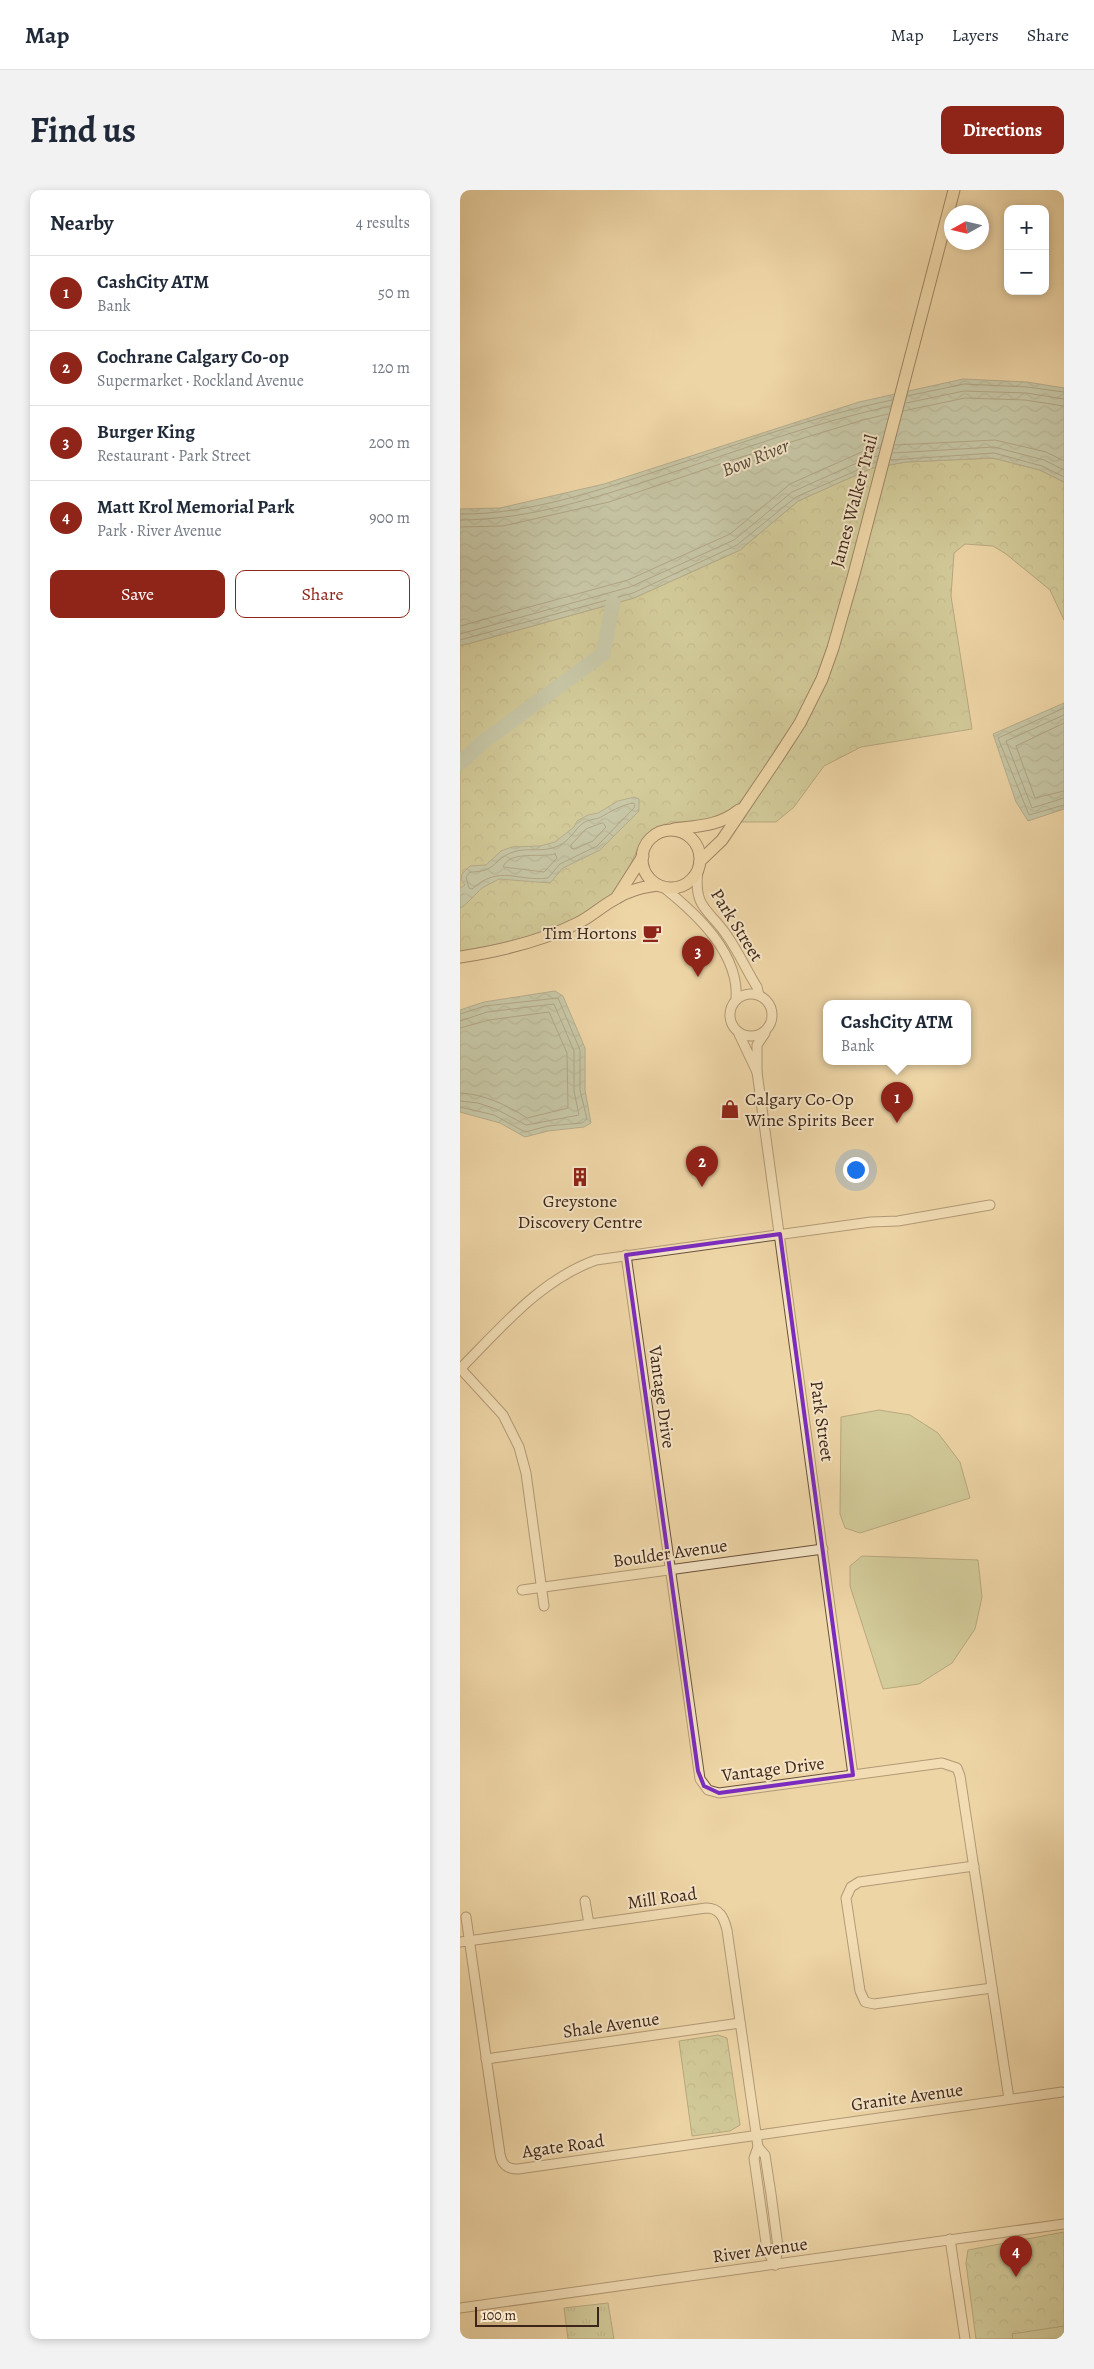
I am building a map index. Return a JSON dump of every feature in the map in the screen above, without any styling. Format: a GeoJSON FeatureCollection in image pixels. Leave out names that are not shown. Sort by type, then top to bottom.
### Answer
{"type":"FeatureCollection","features":[{"type":"Feature","properties":{"kind":"main road","name":"James Walker Trail"},"geometry":{"type":"LineString","coordinates":[[699,866],[722,840],[795,731],[822,679],[854,574],[954,190]]}},
{"type":"Feature","properties":{"kind":"main road","name":"James Walker Trail"},"geometry":{"type":"LineString","coordinates":[[671,830],[714,824],[728,818],[746,804]]}},
{"type":"Feature","properties":{"kind":"main road"},"geometry":{"type":"LineString","coordinates":[[460,956],[496,950],[561,930],[599,912],[616,898],[638,888],[660,886],[677,888],[686,884],[699,866],[695,842],[681,831],[671,830],[655,835],[645,848],[643,856],[616,898]]}},
{"type":"Feature","properties":{"kind":"main road"},"geometry":{"type":"LineString","coordinates":[[643,856],[646,874],[660,886]]}},
{"type":"Feature","properties":{"kind":"street","name":"Park Street"},"geometry":{"type":"LineString","coordinates":[[699,866],[696,890],[700,901],[730,939],[757,987],[759,995]]}},
{"type":"Feature","properties":{"kind":"street","name":"Park Street"},"geometry":{"type":"LineString","coordinates":[[660,886],[698,920],[720,946],[737,982],[736,1000]]}},
{"type":"Feature","properties":{"kind":"street"},"geometry":{"type":"LineString","coordinates":[[747,994],[759,995],[768,1002],[773,1013],[772,1020],[765,1032],[751,1037],[739,1034],[731,1024],[730,1009],[736,1000],[747,994]]}},
{"type":"Feature","properties":{"kind":"street","name":"Park Street"},"geometry":{"type":"LineString","coordinates":[[765,1032],[758,1045],[757,1072],[853,1775]]}},
{"type":"Feature","properties":{"kind":"street","name":"Park Street"},"geometry":{"type":"LineString","coordinates":[[739,1034],[757,1072]]}},
{"type":"Feature","properties":{"kind":"street"},"geometry":{"type":"LineString","coordinates":[[544,1606],[526,1473],[519,1447],[498,1409],[460,1368],[552,1281],[584,1264],[626,1255],[876,1221],[898,1221],[990,1205]]}},
{"type":"Feature","properties":{"kind":"street","name":"Vantage Drive"},"geometry":{"type":"LineString","coordinates":[[626,1255],[698,1771],[704,1786],[712,1792],[719,1793],[942,1763],[954,1765],[960,1776],[1009,2099]]}},
{"type":"Feature","properties":{"kind":"street","name":"Boulder Avenue"},"geometry":{"type":"LineString","coordinates":[[522,1590],[823,1549]]}},
{"type":"Feature","properties":{"kind":"street"},"geometry":{"type":"LineString","coordinates":[[974,1866],[859,1882],[851,1887],[846,1898],[860,1991],[865,2002],[874,2004],[992,1988]]}},
{"type":"Feature","properties":{"kind":"street"},"geometry":{"type":"LineString","coordinates":[[586,1902],[589,1924]]}},
{"type":"Feature","properties":{"kind":"street","name":"Mill Road"},"geometry":{"type":"LineString","coordinates":[[460,1942],[706,1908],[718,1911],[727,1930],[758,2147],[765,2155],[778,2248],[775,2264]]}},
{"type":"Feature","properties":{"kind":"street","name":"Agate Road"},"geometry":{"type":"LineString","coordinates":[[466,1917],[502,2163],[509,2168],[518,2169],[756,2135]]}},
{"type":"Feature","properties":{"kind":"street","name":"Shale Avenue"},"geometry":{"type":"LineString","coordinates":[[486,2059],[740,2023]]}},
{"type":"Feature","properties":{"kind":"street","name":"Granite Avenue"},"geometry":{"type":"LineString","coordinates":[[756,2135],[1062,2092]]}},
{"type":"Feature","properties":{"kind":"street","name":"River Avenue"},"geometry":{"type":"LineString","coordinates":[[460,2308],[1064,2224]]}},
{"type":"Feature","properties":{"kind":"street"},"geometry":{"type":"LineString","coordinates":[[950,2239],[965,2339]]}},
{"type":"Feature","properties":{"kind":"highlighted area"},"geometry":{"type":"Polygon","coordinates":[[[780,1234],[853,1775],[719,1793],[704,1786],[698,1771],[626,1255],[780,1234]]]}},
{"type":"Feature","properties":{"kind":"green space"},"geometry":{"type":"Polygon","coordinates":[[[993,458],[1040,470],[1064,482],[1064,620],[1050,590],[1006,554],[993,546],[965,544],[954,553],[951,596],[972,729],[861,747],[824,766],[794,807],[776,822],[670,822],[640,843],[616,898],[577,924],[460,957],[460,646],[634,598],[740,550],[798,501],[872,468],[906,462],[993,458]]]}},
{"type":"Feature","properties":{"kind":"green space"},"geometry":{"type":"Polygon","coordinates":[[[879,1410],[910,1415],[938,1433],[960,1462],[970,1498],[860,1533],[845,1528],[840,1514],[841,1417],[879,1410]]]}},
{"type":"Feature","properties":{"kind":"green space"},"geometry":{"type":"Polygon","coordinates":[[[862,1556],[978,1560],[982,1597],[975,1629],[952,1663],[919,1684],[883,1689],[850,1586],[850,1566],[862,1556]]]}},
{"type":"Feature","properties":{"kind":"green space"},"geometry":{"type":"Polygon","coordinates":[[[718,2035],[727,2038],[740,2125],[730,2131],[692,2136],[679,2041],[718,2035]]]}},
{"type":"Feature","properties":{"kind":"green space"},"geometry":{"type":"Polygon","coordinates":[[[1064,2232],[1064,2339],[976,2339],[966,2263],[968,2250],[1064,2232]]]}},
{"type":"Feature","properties":{"kind":"green space"},"geometry":{"type":"Polygon","coordinates":[[[608,2303],[614,2339],[568,2339],[564,2308],[608,2303]]]}},
{"type":"Feature","properties":{"kind":"green space"},"geometry":{"type":"Polygon","coordinates":[[[1064,2326],[1064,2339],[1013,2339],[1012,2334],[1064,2326]]]}},
{"type":"Feature","properties":{"kind":"water","name":"Bow River"},"geometry":{"type":"Polygon","coordinates":[[[963,379],[1027,382],[1064,388],[1064,482],[1040,470],[993,458],[906,462],[872,468],[798,501],[740,550],[634,598],[460,646],[460,509],[500,508],[604,484],[859,402],[963,379]]]}},
{"type":"Feature","properties":{"kind":"water"},"geometry":{"type":"Polygon","coordinates":[[[1064,703],[1064,809],[1028,821],[1016,802],[993,734],[1064,703]]]}},
{"type":"Feature","properties":{"kind":"water"},"geometry":{"type":"Polygon","coordinates":[[[634,797],[639,799],[639,811],[600,850],[563,868],[550,883],[499,879],[482,888],[460,908],[460,888],[465,885],[461,880],[462,874],[470,866],[486,865],[501,851],[512,847],[540,846],[555,842],[574,827],[577,821],[588,815],[598,813],[618,801],[634,797]]]}},
{"type":"Feature","properties":{"kind":"water"},"geometry":{"type":"Polygon","coordinates":[[[555,991],[563,996],[585,1048],[585,1090],[591,1123],[584,1127],[548,1131],[525,1137],[500,1123],[460,1112],[460,1010],[484,1002],[555,991]]]}},
{"type":"Feature","properties":{"kind":"waterway"},"geometry":{"type":"LineString","coordinates":[[460,763],[483,742],[603,654],[613,603]]}},
{"type":"Feature","properties":{"kind":"place","name":"Tim Hortons"},"geometry":{"type":"Point","coordinates":[652,933]}},
{"type":"Feature","properties":{"kind":"place","name":"Burger King"},"geometry":{"type":"Point","coordinates":[698,977]}},
{"type":"Feature","properties":{"kind":"place","name":"Calgary Co-Op Wine Spirits Beer"},"geometry":{"type":"Point","coordinates":[730,1109]}},
{"type":"Feature","properties":{"kind":"place","name":"CashCity ATM"},"geometry":{"type":"Point","coordinates":[897,1123]}},
{"type":"Feature","properties":{"kind":"place","name":"Greystone Discovery Centre"},"geometry":{"type":"Point","coordinates":[580,1177]}},
{"type":"Feature","properties":{"kind":"place","name":"Cochrane Calgary Co-op"},"geometry":{"type":"Point","coordinates":[702,1187]}},
{"type":"Feature","properties":{"kind":"place","name":"Matt Krol Memorial Park"},"geometry":{"type":"Point","coordinates":[1016,2277]}}]}
